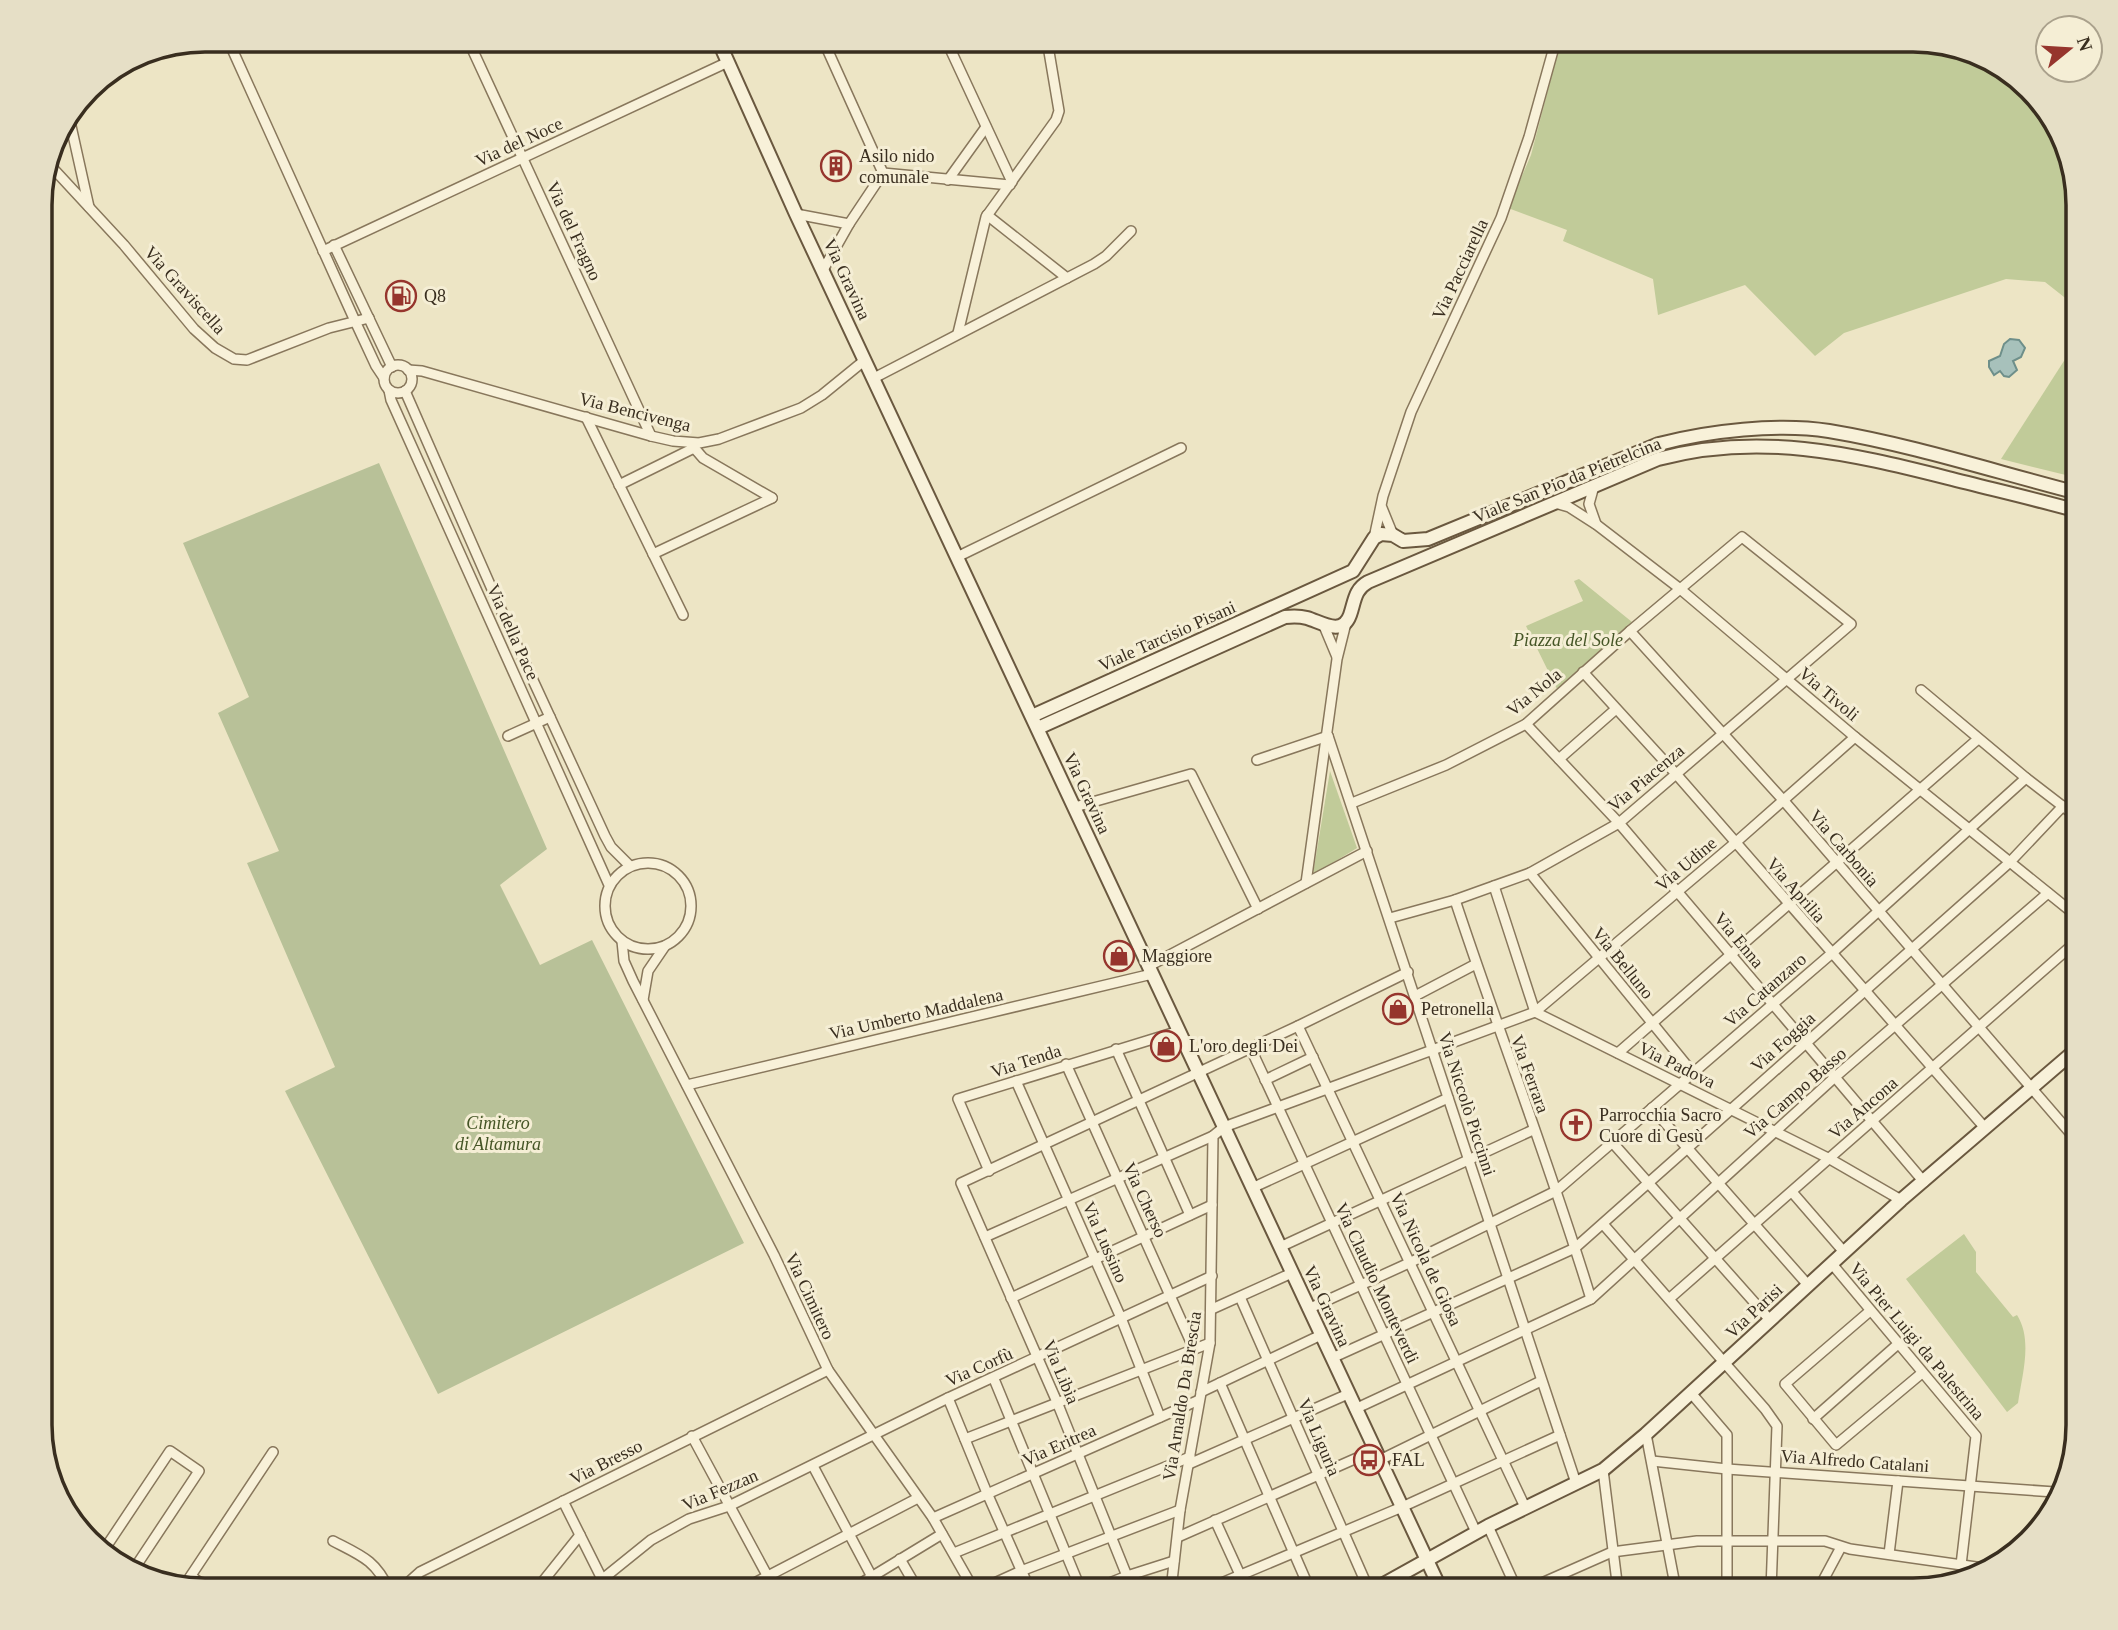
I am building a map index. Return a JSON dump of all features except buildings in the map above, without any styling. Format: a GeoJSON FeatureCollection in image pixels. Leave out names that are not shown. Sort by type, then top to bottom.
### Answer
{"type":"FeatureCollection","features":[{"type":"Feature","properties":{"kind":"main road","name":"Via Gravina"},"geometry":{"type":"LineString","coordinates":[[723,52],[796,214],[1436,1578]]}},
{"type":"Feature","properties":{"kind":"main road","name":"Viale San Pio da Pietrelcina"},"geometry":{"type":"LineString","coordinates":[[1374,538],[1381,534],[1398,538],[1428,539],[1659,444],[1730,431],[1826,431],[1926,453],[2066,490]]}},
{"type":"Feature","properties":{"kind":"main road","name":"Viale San Pio da Pietrelcina"},"geometry":{"type":"LineString","coordinates":[[1346,622],[1361,586],[1658,459],[1688,451],[1765,445],[1805,447],[1881,460],[2066,508]]}},
{"type":"Feature","properties":{"kind":"main road","name":"Viale Tarcisio Pisani"},"geometry":{"type":"LineString","coordinates":[[1035,722],[1353,571],[1374,538]]}},
{"type":"Feature","properties":{"kind":"main road"},"geometry":{"type":"LineString","coordinates":[[1398,538],[1408,554],[1404,567]]}},
{"type":"Feature","properties":{"kind":"main road"},"geometry":{"type":"LineString","coordinates":[[1316,588],[1309,605],[1319,623]]}},
{"type":"Feature","properties":{"kind":"main road","name":"Viale Tarcisio Pisani"},"geometry":{"type":"LineString","coordinates":[[1035,722],[1285,617],[1295,616],[1338,626],[1346,622]]}},
{"type":"Feature","properties":{"kind":"main road","name":"Via Parisi"},"geometry":{"type":"LineString","coordinates":[[1393,1578],[1482,1529],[1603,1470],[1646,1434],[1901,1200],[2066,1058]]}},
{"type":"Feature","properties":{"kind":"street"},"geometry":{"type":"LineString","coordinates":[[233,52],[376,366],[389,390],[398,393],[410,387],[410,374],[400,365],[387,370],[384,378]]}},
{"type":"Feature","properties":{"kind":"street","name":"Via del Fragno"},"geometry":{"type":"LineString","coordinates":[[474,52],[651,436]]}},
{"type":"Feature","properties":{"kind":"street"},"geometry":{"type":"LineString","coordinates":[[828,52],[883,173]]}},
{"type":"Feature","properties":{"kind":"street"},"geometry":{"type":"LineString","coordinates":[[952,52],[1011,183]]}},
{"type":"Feature","properties":{"kind":"street"},"geometry":{"type":"LineString","coordinates":[[958,333],[987,215],[1056,120],[1059,111],[1049,52]]}},
{"type":"Feature","properties":{"kind":"street","name":"Via Pacciarella"},"geometry":{"type":"LineString","coordinates":[[1374,538],[1411,412],[1501,218],[1529,137],[1553,52]]}},
{"type":"Feature","properties":{"kind":"street","name":"Via del Noce"},"geometry":{"type":"LineString","coordinates":[[323,251],[728,62]]}},
{"type":"Feature","properties":{"kind":"street"},"geometry":{"type":"LineString","coordinates":[[948,180],[986,127]]}},
{"type":"Feature","properties":{"kind":"street"},"geometry":{"type":"LineString","coordinates":[[72,131],[90,208]]}},
{"type":"Feature","properties":{"kind":"street","name":"Via Graviscella"},"geometry":{"type":"LineString","coordinates":[[57,172],[194,329],[215,348],[234,359],[247,360],[329,328],[369,318]]}},
{"type":"Feature","properties":{"kind":"street"},"geometry":{"type":"LineString","coordinates":[[883,173],[1011,183]]}},
{"type":"Feature","properties":{"kind":"street"},"geometry":{"type":"LineString","coordinates":[[823,270],[883,173]]}},
{"type":"Feature","properties":{"kind":"street"},"geometry":{"type":"LineString","coordinates":[[796,214],[849,224]]}},
{"type":"Feature","properties":{"kind":"street"},"geometry":{"type":"LineString","coordinates":[[987,215],[1067,278]]}},
{"type":"Feature","properties":{"kind":"street"},"geometry":{"type":"LineString","coordinates":[[874,378],[1106,256],[1131,231]]}},
{"type":"Feature","properties":{"kind":"street"},"geometry":{"type":"LineString","coordinates":[[334,245],[392,367]]}},
{"type":"Feature","properties":{"kind":"street","name":"Via Bencivenga"},"geometry":{"type":"LineString","coordinates":[[410,374],[422,371],[692,446],[719,439],[801,408],[822,395],[865,360]]}},
{"type":"Feature","properties":{"kind":"street","name":"Via della Pace"},"geometry":{"type":"LineString","coordinates":[[389,390],[391,400],[609,885]]}},
{"type":"Feature","properties":{"kind":"street","name":"Via della Pace"},"geometry":{"type":"LineString","coordinates":[[405,391],[605,836],[611,847],[630,866]]}},
{"type":"Feature","properties":{"kind":"street"},"geometry":{"type":"LineString","coordinates":[[586,417],[683,615]]}},
{"type":"Feature","properties":{"kind":"street"},"geometry":{"type":"LineString","coordinates":[[619,485],[692,446],[703,458],[772,498],[653,554]]}},
{"type":"Feature","properties":{"kind":"street"},"geometry":{"type":"LineString","coordinates":[[957,556],[1181,448]]}},
{"type":"Feature","properties":{"kind":"street"},"geometry":{"type":"LineString","coordinates":[[1594,486],[1589,504],[1597,525]]}},
{"type":"Feature","properties":{"kind":"street","name":"Via Tivoli"},"geometry":{"type":"LineString","coordinates":[[1555,503],[1569,507],[1597,525],[1679,588],[1855,737],[2066,908]]}},
{"type":"Feature","properties":{"kind":"street"},"geometry":{"type":"LineString","coordinates":[[1382,506],[1398,538]]}},
{"type":"Feature","properties":{"kind":"street","name":"Via Nola"},"geometry":{"type":"LineString","coordinates":[[1352,803],[1446,765],[1526,724],[1679,588],[1742,537],[1851,624]]}},
{"type":"Feature","properties":{"kind":"street"},"geometry":{"type":"LineString","coordinates":[[1306,883],[1337,659],[1346,622]]}},
{"type":"Feature","properties":{"kind":"street"},"geometry":{"type":"LineString","coordinates":[[1319,623],[1337,659]]}},
{"type":"Feature","properties":{"kind":"street","name":"Via Piacenza"},"geometry":{"type":"LineString","coordinates":[[1390,918],[1455,900],[1530,873],[1619,823],[1851,624]]}},
{"type":"Feature","properties":{"kind":"street","name":"Via Carbonia"},"geometry":{"type":"LineString","coordinates":[[1630,631],[1783,801],[2066,1128]]}},
{"type":"Feature","properties":{"kind":"street","name":"Via Aprilia"},"geometry":{"type":"LineString","coordinates":[[1583,673],[1676,775],[1985,1128]]}},
{"type":"Feature","properties":{"kind":"street"},"geometry":{"type":"LineString","coordinates":[[1921,690],[2066,808]]}},
{"type":"Feature","properties":{"kind":"street"},"geometry":{"type":"LineString","coordinates":[[1559,759],[1616,709]]}},
{"type":"Feature","properties":{"kind":"street"},"geometry":{"type":"LineString","coordinates":[[508,737],[550,717]]}},
{"type":"Feature","properties":{"kind":"street","name":"Via Enna"},"geometry":{"type":"LineString","coordinates":[[1526,724],[1619,823],[1924,1182]]}},
{"type":"Feature","properties":{"kind":"street"},"geometry":{"type":"LineString","coordinates":[[1257,760],[1328,736]]}},
{"type":"Feature","properties":{"kind":"street","name":"Via Niccolò Piccinni"},"geometry":{"type":"LineString","coordinates":[[1328,736],[1576,1483]]}},
{"type":"Feature","properties":{"kind":"street","name":"Via Udine"},"geometry":{"type":"LineString","coordinates":[[1535,1012],[1678,892],[1855,737]]}},
{"type":"Feature","properties":{"kind":"street"},"geometry":{"type":"LineString","coordinates":[[1618,1053],[1978,739]]}},
{"type":"Feature","properties":{"kind":"street"},"geometry":{"type":"LineString","coordinates":[[1075,807],[1191,774],[1258,909]]}},
{"type":"Feature","properties":{"kind":"street","name":"Via Catanzaro"},"geometry":{"type":"LineString","coordinates":[[1308,1309],[1556,1191],[1832,954],[2026,778]]}},
{"type":"Feature","properties":{"kind":"street","name":"Via Foggia"},"geometry":{"type":"LineString","coordinates":[[1332,1358],[1575,1248],[2010,862],[2063,806]]}},
{"type":"Feature","properties":{"kind":"street","name":"Via Umberto Maddalena"},"geometry":{"type":"LineString","coordinates":[[687,1085],[1151,970],[1367,851]]}},
{"type":"Feature","properties":{"kind":"street"},"geometry":{"type":"LineString","coordinates":[[654,862],[677,873],[685,882],[692,906],[690,919],[676,940],[665,946],[650,950],[635,948],[622,941],[607,921],[604,909],[609,885],[618,874],[630,866],[654,862]]}},
{"type":"Feature","properties":{"kind":"street","name":"Via Belluno"},"geometry":{"type":"LineString","coordinates":[[1530,873],[1693,1073]]}},
{"type":"Feature","properties":{"kind":"street"},"geometry":{"type":"LineString","coordinates":[[985,1237],[1213,1136],[1224,1127],[1431,1048],[1535,1012],[1494,886]]}},
{"type":"Feature","properties":{"kind":"street","name":"Via Campo Basso"},"geometry":{"type":"LineString","coordinates":[[1355,1409],[1591,1299],[1835,1077],[2048,893]]}},
{"type":"Feature","properties":{"kind":"street","name":"Via Ferrara"},"geometry":{"type":"LineString","coordinates":[[1455,900],[1591,1299]]}},
{"type":"Feature","properties":{"kind":"street","name":"Via Cimitero"},"geometry":{"type":"LineString","coordinates":[[622,941],[624,961],[643,1001],[774,1255],[828,1370],[933,1518],[968,1578]]}},
{"type":"Feature","properties":{"kind":"street"},"geometry":{"type":"LineString","coordinates":[[643,1001],[648,971],[665,946]]}},
{"type":"Feature","properties":{"kind":"street","name":"Via Ancona"},"geometry":{"type":"LineString","coordinates":[[1669,1299],[2066,951]]}},
{"type":"Feature","properties":{"kind":"street"},"geometry":{"type":"LineString","coordinates":[[1415,996],[1476,964]]}},
{"type":"Feature","properties":{"kind":"street"},"geometry":{"type":"LineString","coordinates":[[989,1171],[1408,972]]}},
{"type":"Feature","properties":{"kind":"street","name":"Via Padova"},"geometry":{"type":"LineString","coordinates":[[1535,1012],[1830,1159],[1901,1200]]}},
{"type":"Feature","properties":{"kind":"street","name":"Via Nicola de Giosa"},"geometry":{"type":"LineString","coordinates":[[1298,1026],[1525,1507]]}},
{"type":"Feature","properties":{"kind":"street","name":"Via Tenda"},"geometry":{"type":"LineString","coordinates":[[989,1171],[957,1099],[1179,1031]]}},
{"type":"Feature","properties":{"kind":"street","name":"Via Claudio Monteverdi"},"geometry":{"type":"LineString","coordinates":[[1250,1047],[1454,1485],[1510,1578]]}},
{"type":"Feature","properties":{"kind":"street"},"geometry":{"type":"LineString","coordinates":[[1116,1049],[1190,1215]]}},
{"type":"Feature","properties":{"kind":"street"},"geometry":{"type":"LineString","coordinates":[[1265,1080],[1313,1057]]}},
{"type":"Feature","properties":{"kind":"street","name":"Via Cherso"},"geometry":{"type":"LineString","coordinates":[[1066,1064],[1194,1349]]}},
{"type":"Feature","properties":{"kind":"street","name":"Via Lussino"},"geometry":{"type":"LineString","coordinates":[[1016,1081],[1121,1318],[1160,1417]]}},
{"type":"Feature","properties":{"kind":"street"},"geometry":{"type":"LineString","coordinates":[[1252,1188],[1448,1098]]}},
{"type":"Feature","properties":{"kind":"street"},"geometry":{"type":"LineString","coordinates":[[1652,1108],[1808,1285]]}},
{"type":"Feature","properties":{"kind":"street"},"geometry":{"type":"LineString","coordinates":[[1280,1247],[1534,1130]]}},
{"type":"Feature","properties":{"kind":"street","name":"Via Arnaldo Da Brescia"},"geometry":{"type":"LineString","coordinates":[[1172,1578],[1180,1510],[1210,1343],[1213,1136]]}},
{"type":"Feature","properties":{"kind":"street"},"geometry":{"type":"LineString","coordinates":[[1612,1142],[1770,1320]]}},
{"type":"Feature","properties":{"kind":"street","name":"Via Libia"},"geometry":{"type":"LineString","coordinates":[[989,1171],[961,1183],[1038,1357],[1127,1576]]}},
{"type":"Feature","properties":{"kind":"street"},"geometry":{"type":"LineString","coordinates":[[1792,1192],[1844,1252]]}},
{"type":"Feature","properties":{"kind":"street"},"geometry":{"type":"LineString","coordinates":[[1012,1298],[1212,1205]]}},
{"type":"Feature","properties":{"kind":"street"},"geometry":{"type":"LineString","coordinates":[[1603,1224],[1777,1426],[1772,1578]]}},
{"type":"Feature","properties":{"kind":"street","name":"Via Pier Luigi da Palestrina"},"geometry":{"type":"LineString","coordinates":[[1832,1264],[1976,1436],[1968,1485],[1961,1565]]}},
{"type":"Feature","properties":{"kind":"street"},"geometry":{"type":"LineString","coordinates":[[1212,1309],[1292,1273]]}},
{"type":"Feature","properties":{"kind":"street","name":"Via Corfù"},"geometry":{"type":"LineString","coordinates":[[873,1434],[1212,1276]]}},
{"type":"Feature","properties":{"kind":"street","name":"Via Liguria"},"geometry":{"type":"LineString","coordinates":[[1240,1297],[1365,1578]]}},
{"type":"Feature","properties":{"kind":"street"},"geometry":{"type":"LineString","coordinates":[[1870,1311],[1785,1384],[1813,1419],[1836,1445],[1922,1373]]}},
{"type":"Feature","properties":{"kind":"street","name":"Via Eritrea"},"geometry":{"type":"LineString","coordinates":[[933,1518],[1160,1417],[1220,1383],[1321,1335]]}},
{"type":"Feature","properties":{"kind":"street"},"geometry":{"type":"LineString","coordinates":[[965,1439],[1210,1343]]}},
{"type":"Feature","properties":{"kind":"street"},"geometry":{"type":"LineString","coordinates":[[1813,1419],[1898,1344]]}},
{"type":"Feature","properties":{"kind":"street","name":"Via Bresso"},"geometry":{"type":"LineString","coordinates":[[415,1578],[420,1572],[828,1370]]}},
{"type":"Feature","properties":{"kind":"street"},"geometry":{"type":"LineString","coordinates":[[994,1379],[1076,1578]]}},
{"type":"Feature","properties":{"kind":"street"},"geometry":{"type":"LineString","coordinates":[[1178,1537],[1318,1475],[1432,1434],[1541,1381]]}},
{"type":"Feature","properties":{"kind":"street"},"geometry":{"type":"LineString","coordinates":[[1220,1383],[1305,1578]]}},
{"type":"Feature","properties":{"kind":"street"},"geometry":{"type":"LineString","coordinates":[[1691,1393],[1727,1435],[1727,1578]]}},
{"type":"Feature","properties":{"kind":"street"},"geometry":{"type":"LineString","coordinates":[[954,1553],[1094,1496],[1245,1440],[1348,1395]]}},
{"type":"Feature","properties":{"kind":"street"},"geometry":{"type":"LineString","coordinates":[[948,1398],[1024,1578]]}},
{"type":"Feature","properties":{"kind":"street","name":"Via Fezzan"},"geometry":{"type":"LineString","coordinates":[[603,1578],[651,1540],[690,1519],[730,1506],[873,1434]]}},
{"type":"Feature","properties":{"kind":"street"},"geometry":{"type":"LineString","coordinates":[[1646,1434],[1673,1578]]}},
{"type":"Feature","properties":{"kind":"street"},"geometry":{"type":"LineString","coordinates":[[1236,1578],[1454,1485],[1560,1435]]}},
{"type":"Feature","properties":{"kind":"street"},"geometry":{"type":"LineString","coordinates":[[692,1436],[767,1576]]}},
{"type":"Feature","properties":{"kind":"street"},"geometry":{"type":"LineString","coordinates":[[109,1543],[170,1451],[199,1471],[139,1562]]}},
{"type":"Feature","properties":{"kind":"street"},"geometry":{"type":"LineString","coordinates":[[190,1577],[273,1452]]}},
{"type":"Feature","properties":{"kind":"street","name":"Via Alfredo Catalani"},"geometry":{"type":"LineString","coordinates":[[1652,1461],[1727,1469],[2050,1492]]}},
{"type":"Feature","properties":{"kind":"street"},"geometry":{"type":"LineString","coordinates":[[813,1466],[872,1577],[942,1534]]}},
{"type":"Feature","properties":{"kind":"street"},"geometry":{"type":"LineString","coordinates":[[1603,1470],[1616,1578]]}},
{"type":"Feature","properties":{"kind":"street"},"geometry":{"type":"LineString","coordinates":[[1889,1554],[1898,1481]]}},
{"type":"Feature","properties":{"kind":"street"},"geometry":{"type":"LineString","coordinates":[[763,1578],[918,1498]]}},
{"type":"Feature","properties":{"kind":"street"},"geometry":{"type":"LineString","coordinates":[[563,1501],[602,1578]]}},
{"type":"Feature","properties":{"kind":"street"},"geometry":{"type":"LineString","coordinates":[[1006,1578],[1180,1510]]}},
{"type":"Feature","properties":{"kind":"street"},"geometry":{"type":"LineString","coordinates":[[1215,1520],[1241,1576]]}},
{"type":"Feature","properties":{"kind":"street"},"geometry":{"type":"LineString","coordinates":[[546,1578],[580,1535]]}},
{"type":"Feature","properties":{"kind":"street"},"geometry":{"type":"LineString","coordinates":[[332,1541],[363,1556],[384,1578]]}},
{"type":"Feature","properties":{"kind":"street"},"geometry":{"type":"LineString","coordinates":[[1553,1578],[1612,1552],[1697,1541],[1825,1541],[1841,1547],[1969,1566]]}},
{"type":"Feature","properties":{"kind":"street"},"geometry":{"type":"LineString","coordinates":[[1824,1578],[1841,1547]]}},
{"type":"Feature","properties":{"kind":"street"},"geometry":{"type":"LineString","coordinates":[[900,1559],[911,1578]]}},
{"type":"Feature","properties":{"kind":"street"},"geometry":{"type":"LineString","coordinates":[[1122,1578],[1174,1561]]}},
{"type":"Feature","properties":{"kind":"green space"},"geometry":{"type":"Polygon","coordinates":[[[1558,52],[1913,52],[1952,58],[1980,68],[2006,84],[2034,112],[2050,138],[2060,166],[2066,205],[2066,299],[2045,282],[2006,279],[1844,333],[1815,356],[1745,285],[1658,315],[1653,279],[1563,241],[1567,230],[1508,208],[1531,155],[1558,52]]]}},
{"type":"Feature","properties":{"kind":"green space"},"geometry":{"type":"Polygon","coordinates":[[[2066,358],[2066,475],[2001,459],[2066,358]]]}},
{"type":"Feature","properties":{"kind":"green space","name":"Cimitero di Altamura"},"geometry":{"type":"Polygon","coordinates":[[[379,463],[547,849],[500,885],[540,965],[592,940],[744,1243],[438,1394],[285,1091],[335,1067],[247,863],[279,851],[218,713],[249,697],[183,543],[379,463]]]}},
{"type":"Feature","properties":{"kind":"green space","name":"Piazza del Sole"},"geometry":{"type":"Polygon","coordinates":[[[1579,579],[1632,622],[1557,689],[1526,626],[1583,601],[1574,581],[1579,579]]]}},
{"type":"Feature","properties":{"kind":"green space"},"geometry":{"type":"Polygon","coordinates":[[[1330,771],[1357,848],[1313,875],[1313,874],[1330,771]]]}},
{"type":"Feature","properties":{"kind":"green space"},"geometry":{"type":"Polygon","coordinates":[[[1964,1234],[1976,1252],[1976,1272],[2013,1317],[2017,1315],[2022,1325],[2025,1358],[2018,1403],[2007,1412],[1906,1279],[1964,1234]]]}},
{"type":"Feature","properties":{"kind":"water"},"geometry":{"type":"Polygon","coordinates":[[[2010,339],[2019,340],[2025,348],[2021,357],[2013,361],[2017,370],[2009,377],[2000,371],[1994,375],[1989,361],[2000,356],[2004,344],[2010,339]]]}},
{"type":"Feature","properties":{"kind":"place","name":"Asilo nido comunale"},"geometry":{"type":"Point","coordinates":[836,166]}},
{"type":"Feature","properties":{"kind":"place","name":"Q8"},"geometry":{"type":"Point","coordinates":[401,296]}},
{"type":"Feature","properties":{"kind":"place","name":"Maggiore"},"geometry":{"type":"Point","coordinates":[1119,956]}},
{"type":"Feature","properties":{"kind":"place","name":"Petronella"},"geometry":{"type":"Point","coordinates":[1398,1009]}},
{"type":"Feature","properties":{"kind":"place","name":"L'oro degli Dei"},"geometry":{"type":"Point","coordinates":[1166,1046]}},
{"type":"Feature","properties":{"kind":"place","name":"Parrocchia Sacro Cuore di Gesù"},"geometry":{"type":"Point","coordinates":[1576,1125]}},
{"type":"Feature","properties":{"kind":"place","name":"FAL"},"geometry":{"type":"Point","coordinates":[1369,1460]}}]}
